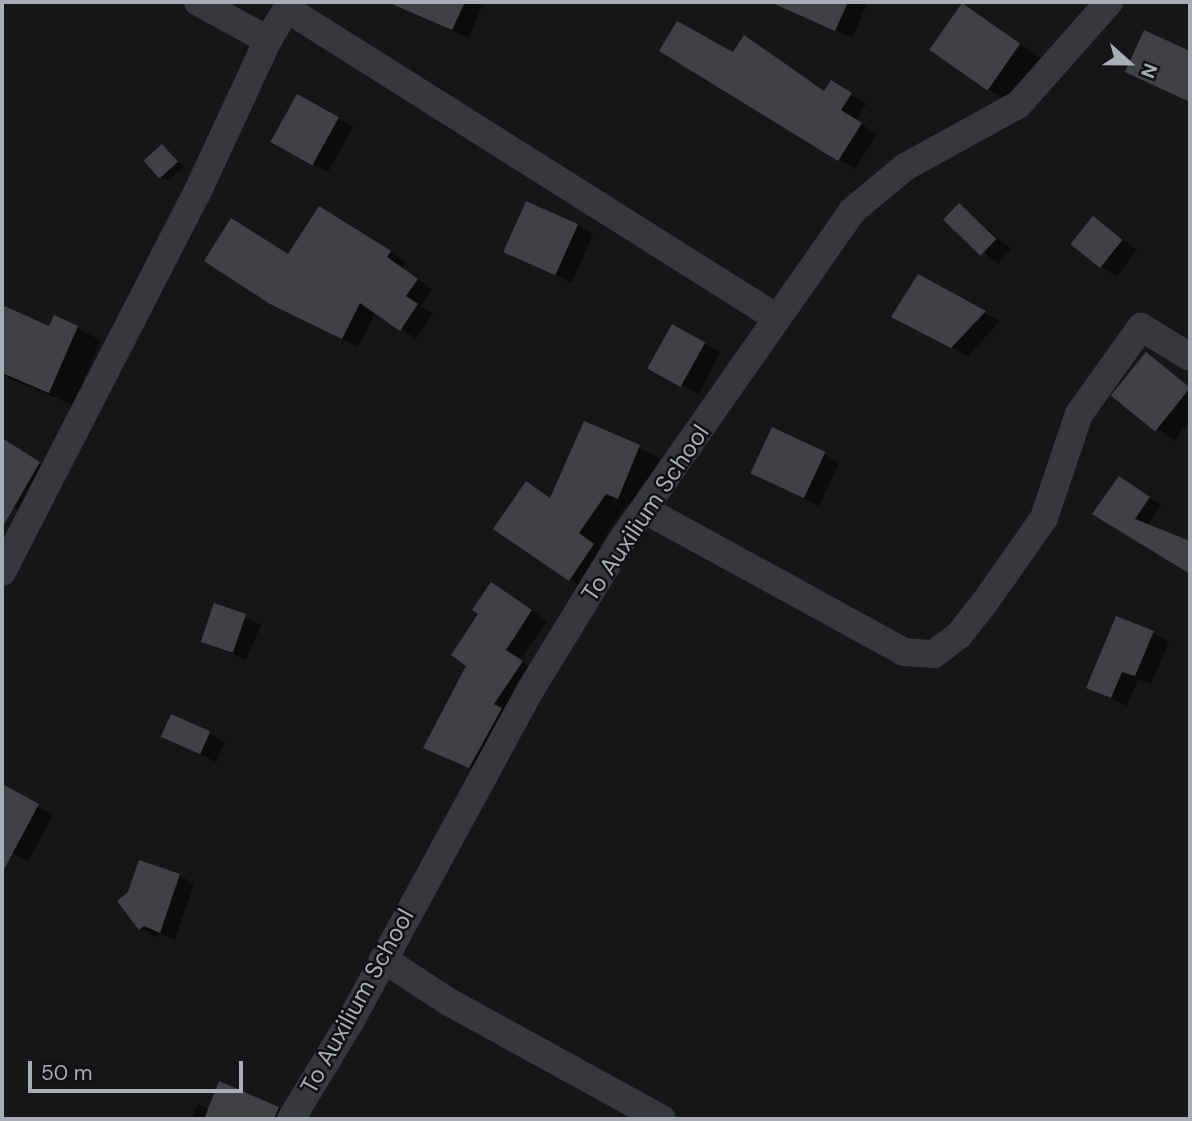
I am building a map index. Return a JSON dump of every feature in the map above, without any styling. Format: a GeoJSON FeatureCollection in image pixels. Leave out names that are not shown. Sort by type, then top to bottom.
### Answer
{"type":"FeatureCollection","features":[{"type":"Feature","properties":{"kind":"street"},"geometry":{"type":"LineString","coordinates":[[198,2],[268,40]]}},
{"type":"Feature","properties":{"kind":"street","name":"To Auxilium School"},"geometry":{"type":"LineString","coordinates":[[291,1119],[383,959],[531,689],[622,540],[861,202],[905,167],[1018,105],[1110,2]]}},
{"type":"Feature","properties":{"kind":"street"},"geometry":{"type":"LineString","coordinates":[[2,572],[9,543],[196,195],[268,40],[289,5],[778,318]]}},
{"type":"Feature","properties":{"kind":"street"},"geometry":{"type":"LineString","coordinates":[[645,510],[904,652],[934,654],[959,635],[1044,518],[1079,414],[1141,327],[1190,357]]}},
{"type":"Feature","properties":{"kind":"street"},"geometry":{"type":"LineString","coordinates":[[383,959],[449,1002],[662,1119]]}},
{"type":"Feature","properties":{"kind":"building"},"geometry":{"type":"Polygon","coordinates":[[[387,2],[465,2],[452,30],[387,2]]]}},
{"type":"Feature","properties":{"kind":"building"},"geometry":{"type":"Polygon","coordinates":[[[770,2],[848,2],[835,31],[770,2]]]}},
{"type":"Feature","properties":{"kind":"building"},"geometry":{"type":"Polygon","coordinates":[[[962,3],[1020,44],[987,90],[929,50],[962,3]]]}},
{"type":"Feature","properties":{"kind":"building"},"geometry":{"type":"Polygon","coordinates":[[[677,21],[733,52],[744,35],[824,91],[831,80],[852,93],[841,110],[862,123],[838,161],[659,51],[677,21]]]}},
{"type":"Feature","properties":{"kind":"building"},"geometry":{"type":"Polygon","coordinates":[[[1144,30],[1190,51],[1190,102],[1125,72],[1144,30]]]}},
{"type":"Feature","properties":{"kind":"building"},"geometry":{"type":"Polygon","coordinates":[[[297,94],[339,117],[312,165],[270,142],[297,94]]]}},
{"type":"Feature","properties":{"kind":"building"},"geometry":{"type":"Polygon","coordinates":[[[162,144],[178,162],[159,179],[143,161],[162,144]]]}},
{"type":"Feature","properties":{"kind":"building"},"geometry":{"type":"Polygon","coordinates":[[[526,201],[578,224],[555,275],[503,252],[526,201]]]}},
{"type":"Feature","properties":{"kind":"building"},"geometry":{"type":"Polygon","coordinates":[[[959,203],[996,239],[980,256],[943,220],[959,203]]]}},
{"type":"Feature","properties":{"kind":"building"},"geometry":{"type":"Polygon","coordinates":[[[319,206],[391,251],[387,257],[418,279],[406,296],[418,304],[400,331],[360,303],[342,339],[270,304],[204,261],[231,218],[288,254],[319,206]]]}},
{"type":"Feature","properties":{"kind":"building"},"geometry":{"type":"Polygon","coordinates":[[[1093,216],[1123,240],[1100,268],[1070,244],[1093,216]]]}},
{"type":"Feature","properties":{"kind":"building"},"geometry":{"type":"Polygon","coordinates":[[[918,274],[986,311],[951,348],[891,317],[918,274]]]}},
{"type":"Feature","properties":{"kind":"building"},"geometry":{"type":"Polygon","coordinates":[[[2,305],[49,326],[54,315],[78,326],[49,393],[2,373],[2,305]]]}},
{"type":"Feature","properties":{"kind":"building"},"geometry":{"type":"Polygon","coordinates":[[[672,324],[705,342],[681,387],[647,369],[672,324]]]}},
{"type":"Feature","properties":{"kind":"building"},"geometry":{"type":"Polygon","coordinates":[[[1146,352],[1190,388],[1155,431],[1111,396],[1146,352]]]}},
{"type":"Feature","properties":{"kind":"building"},"geometry":{"type":"Polygon","coordinates":[[[584,421],[640,445],[618,499],[606,494],[579,533],[594,544],[569,581],[493,529],[526,481],[550,498],[584,421]]]}},
{"type":"Feature","properties":{"kind":"building"},"geometry":{"type":"Polygon","coordinates":[[[772,427],[825,452],[804,498],[750,473],[772,427]]]}},
{"type":"Feature","properties":{"kind":"building"},"geometry":{"type":"Polygon","coordinates":[[[2,438],[40,462],[2,528],[2,438]]]}},
{"type":"Feature","properties":{"kind":"building"},"geometry":{"type":"Polygon","coordinates":[[[1119,476],[1150,497],[1135,519],[1190,541],[1190,574],[1092,514],[1119,476]]]}},
{"type":"Feature","properties":{"kind":"building"},"geometry":{"type":"Polygon","coordinates":[[[491,582],[532,610],[506,650],[523,661],[494,704],[502,708],[469,768],[423,748],[466,666],[451,655],[478,614],[472,610],[491,582]]]}},
{"type":"Feature","properties":{"kind":"building"},"geometry":{"type":"Polygon","coordinates":[[[214,603],[246,614],[233,653],[201,642],[214,603]]]}},
{"type":"Feature","properties":{"kind":"building"},"geometry":{"type":"Polygon","coordinates":[[[1116,616],[1154,631],[1135,676],[1122,672],[1111,698],[1086,688],[1116,616]]]}},
{"type":"Feature","properties":{"kind":"building"},"geometry":{"type":"Polygon","coordinates":[[[171,714],[210,731],[200,754],[161,737],[171,714]]]}},
{"type":"Feature","properties":{"kind":"building"},"geometry":{"type":"Polygon","coordinates":[[[2,784],[39,804],[2,873],[2,784]]]}},
{"type":"Feature","properties":{"kind":"building"},"geometry":{"type":"Polygon","coordinates":[[[139,860],[180,874],[160,933],[144,926],[139,930],[117,901],[128,892],[139,860]]]}},
{"type":"Feature","properties":{"kind":"building"},"geometry":{"type":"Polygon","coordinates":[[[219,1081],[279,1107],[274,1119],[204,1119],[219,1081]]]}}]}
